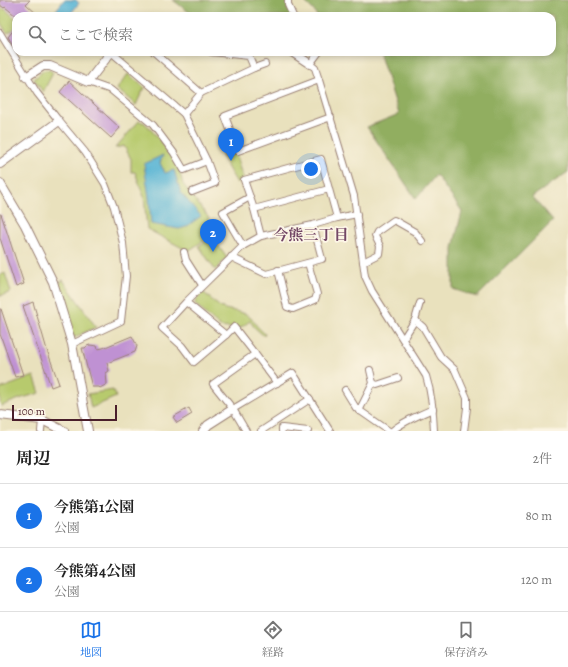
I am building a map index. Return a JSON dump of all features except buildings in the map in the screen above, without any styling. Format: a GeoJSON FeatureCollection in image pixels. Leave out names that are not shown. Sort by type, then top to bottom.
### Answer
{"type":"FeatureCollection","features":[{"type":"Feature","properties":{"kind":"street"},"geometry":{"type":"LineString","coordinates":[[288,0],[288,5],[291,12]]}},
{"type":"Feature","properties":{"kind":"street"},"geometry":{"type":"LineString","coordinates":[[0,33],[12,53]]}},
{"type":"Feature","properties":{"kind":"street"},"geometry":{"type":"LineString","coordinates":[[14,56],[37,93],[85,152],[105,184],[114,207],[123,243],[126,276],[121,321],[72,344]]}},
{"type":"Feature","properties":{"kind":"street"},"geometry":{"type":"LineString","coordinates":[[88,82],[108,56]]}},
{"type":"Feature","properties":{"kind":"street"},"geometry":{"type":"LineString","coordinates":[[116,56],[184,114],[207,162],[215,183],[192,192]]}},
{"type":"Feature","properties":{"kind":"street"},"geometry":{"type":"LineString","coordinates":[[159,56],[201,93]]}},
{"type":"Feature","properties":{"kind":"street"},"geometry":{"type":"LineString","coordinates":[[249,56],[254,68]]}},
{"type":"Feature","properties":{"kind":"street"},"geometry":{"type":"LineString","coordinates":[[298,56],[314,68],[319,80],[354,196],[366,276],[372,291],[426,376],[433,409],[434,431]]}},
{"type":"Feature","properties":{"kind":"street"},"geometry":{"type":"LineString","coordinates":[[310,64],[316,56]]}},
{"type":"Feature","properties":{"kind":"street"},"geometry":{"type":"LineString","coordinates":[[184,114],[201,93],[265,64]]}},
{"type":"Feature","properties":{"kind":"street"},"geometry":{"type":"LineString","coordinates":[[26,76],[43,66],[50,66],[111,90],[153,125],[184,170],[207,162]]}},
{"type":"Feature","properties":{"kind":"street"},"geometry":{"type":"LineString","coordinates":[[319,80],[225,116],[238,151],[331,117]]}},
{"type":"Feature","properties":{"kind":"street"},"geometry":{"type":"LineString","coordinates":[[0,164],[59,121]]}},
{"type":"Feature","properties":{"kind":"street"},"geometry":{"type":"LineString","coordinates":[[261,236],[244,180],[320,159],[337,218]]}},
{"type":"Feature","properties":{"kind":"street"},"geometry":{"type":"LineString","coordinates":[[0,183],[25,225],[53,282],[72,344],[88,431]]}},
{"type":"Feature","properties":{"kind":"street"},"geometry":{"type":"LineString","coordinates":[[254,209],[328,189]]}},
{"type":"Feature","properties":{"kind":"street"},"geometry":{"type":"LineString","coordinates":[[243,246],[223,212],[250,197]]}},
{"type":"Feature","properties":{"kind":"street"},"geometry":{"type":"LineString","coordinates":[[278,383],[234,327],[226,336],[194,362],[182,346],[162,328],[202,285],[243,246],[261,236],[356,214]]}},
{"type":"Feature","properties":{"kind":"street"},"geometry":{"type":"LineString","coordinates":[[363,262],[379,254],[380,246],[376,236],[377,232],[394,220],[415,232],[422,241]]}},
{"type":"Feature","properties":{"kind":"street"},"geometry":{"type":"LineString","coordinates":[[231,257],[266,274],[322,259],[313,225]]}},
{"type":"Feature","properties":{"kind":"street"},"geometry":{"type":"LineString","coordinates":[[184,252],[186,260],[202,285]]}},
{"type":"Feature","properties":{"kind":"street"},"geometry":{"type":"LineString","coordinates":[[278,270],[287,307],[293,308],[315,300],[317,294],[308,263]]}},
{"type":"Feature","properties":{"kind":"street"},"geometry":{"type":"LineString","coordinates":[[186,302],[226,336]]}},
{"type":"Feature","properties":{"kind":"street"},"geometry":{"type":"LineString","coordinates":[[403,339],[415,320],[420,303]]}},
{"type":"Feature","properties":{"kind":"street"},"geometry":{"type":"LineString","coordinates":[[415,320],[423,327],[441,357],[455,370],[467,398],[464,431]]}},
{"type":"Feature","properties":{"kind":"street"},"geometry":{"type":"LineString","coordinates":[[246,431],[233,409],[213,384],[255,354]]}},
{"type":"Feature","properties":{"kind":"street"},"geometry":{"type":"LineString","coordinates":[[359,410],[373,383],[370,370]]}},
{"type":"Feature","properties":{"kind":"street"},"geometry":{"type":"LineString","coordinates":[[203,431],[208,425],[233,409],[293,374],[330,431]]}},
{"type":"Feature","properties":{"kind":"street"},"geometry":{"type":"LineString","coordinates":[[373,383],[377,385],[398,378]]}},
{"type":"Feature","properties":{"kind":"street"},"geometry":{"type":"LineString","coordinates":[[345,390],[356,408],[389,431]]}},
{"type":"Feature","properties":{"kind":"street"},"geometry":{"type":"LineString","coordinates":[[261,431],[310,399]]}},
{"type":"Feature","properties":{"kind":"street"},"geometry":{"type":"LineString","coordinates":[[392,431],[408,420],[433,409]]}},
{"type":"Feature","properties":{"kind":"street"},"geometry":{"type":"LineString","coordinates":[[0,415],[42,420],[64,431]]}},
{"type":"Feature","properties":{"kind":"street"},"geometry":{"type":"LineString","coordinates":[[41,431],[42,420]]}},
{"type":"Feature","properties":{"kind":"street"},"geometry":{"type":"LineString","coordinates":[[278,420],[282,430],[308,431]]}},
{"type":"Feature","properties":{"kind":"green space"},"geometry":{"type":"Polygon","coordinates":[[[173,0],[293,0],[291,4],[293,12],[189,12],[173,0]]]}},
{"type":"Feature","properties":{"kind":"green space"},"geometry":{"type":"Polygon","coordinates":[[[303,0],[568,0],[568,172],[532,197],[553,221],[477,297],[453,289],[453,248],[462,211],[436,175],[416,199],[367,127],[399,114],[380,56],[556,56],[556,12],[314,11],[303,0]]]}},
{"type":"Feature","properties":{"kind":"green space"},"geometry":{"type":"Polygon","coordinates":[[[0,6],[12,15],[12,30],[7,33],[0,22],[0,6]]]}},
{"type":"Feature","properties":{"kind":"green space"},"geometry":{"type":"Polygon","coordinates":[[[44,70],[50,70],[53,73],[43,92],[34,79],[44,70]]]}},
{"type":"Feature","properties":{"kind":"green space"},"geometry":{"type":"Polygon","coordinates":[[[128,74],[145,88],[136,105],[117,89],[128,74]]]}},
{"type":"Feature","properties":{"kind":"green space"},"geometry":{"type":"Polygon","coordinates":[[[139,121],[145,123],[160,140],[179,169],[183,184],[208,217],[215,233],[188,251],[147,229],[144,197],[135,172],[131,172],[131,159],[124,146],[115,148],[139,121]]]}},
{"type":"Feature","properties":{"kind":"green space"},"geometry":{"type":"Polygon","coordinates":[[[234,149],[243,179],[237,183],[222,155],[234,149]]]}},
{"type":"Feature","properties":{"kind":"green space"},"geometry":{"type":"Polygon","coordinates":[[[212,237],[227,258],[215,270],[199,246],[212,237]]]}},
{"type":"Feature","properties":{"kind":"green space"},"geometry":{"type":"Polygon","coordinates":[[[5,273],[11,292],[0,296],[0,275],[5,273]]]}},
{"type":"Feature","properties":{"kind":"green space"},"geometry":{"type":"Polygon","coordinates":[[[63,280],[96,327],[73,338],[57,284],[63,280]]]}},
{"type":"Feature","properties":{"kind":"green space"},"geometry":{"type":"Polygon","coordinates":[[[203,292],[220,307],[246,314],[265,334],[264,336],[250,321],[239,329],[220,327],[195,304],[196,300],[203,292]]]}},
{"type":"Feature","properties":{"kind":"green space"},"geometry":{"type":"Polygon","coordinates":[[[34,376],[40,393],[1,406],[0,389],[34,376]]]}},
{"type":"Feature","properties":{"kind":"green space"},"geometry":{"type":"Polygon","coordinates":[[[113,390],[116,397],[91,408],[88,394],[113,390]]]}},
{"type":"Feature","properties":{"kind":"water"},"geometry":{"type":"Polygon","coordinates":[[[64,0],[76,0],[79,3],[72,12],[55,12],[64,0]]]}},
{"type":"Feature","properties":{"kind":"water"},"geometry":{"type":"Polygon","coordinates":[[[163,155],[160,163],[165,173],[174,170],[181,193],[201,216],[186,227],[179,229],[151,224],[144,164],[163,155]]]}},
{"type":"Feature","properties":{"kind":"place","name":"今熊第1公園"},"geometry":{"type":"Point","coordinates":[231,161]}},
{"type":"Feature","properties":{"kind":"place","name":"今熊第4公園"},"geometry":{"type":"Point","coordinates":[213,252]}},
{"type":"Feature","properties":{"kind":"district","name":"今熊三丁目"},"geometry":{"type":"Point","coordinates":[311,235]}}]}
